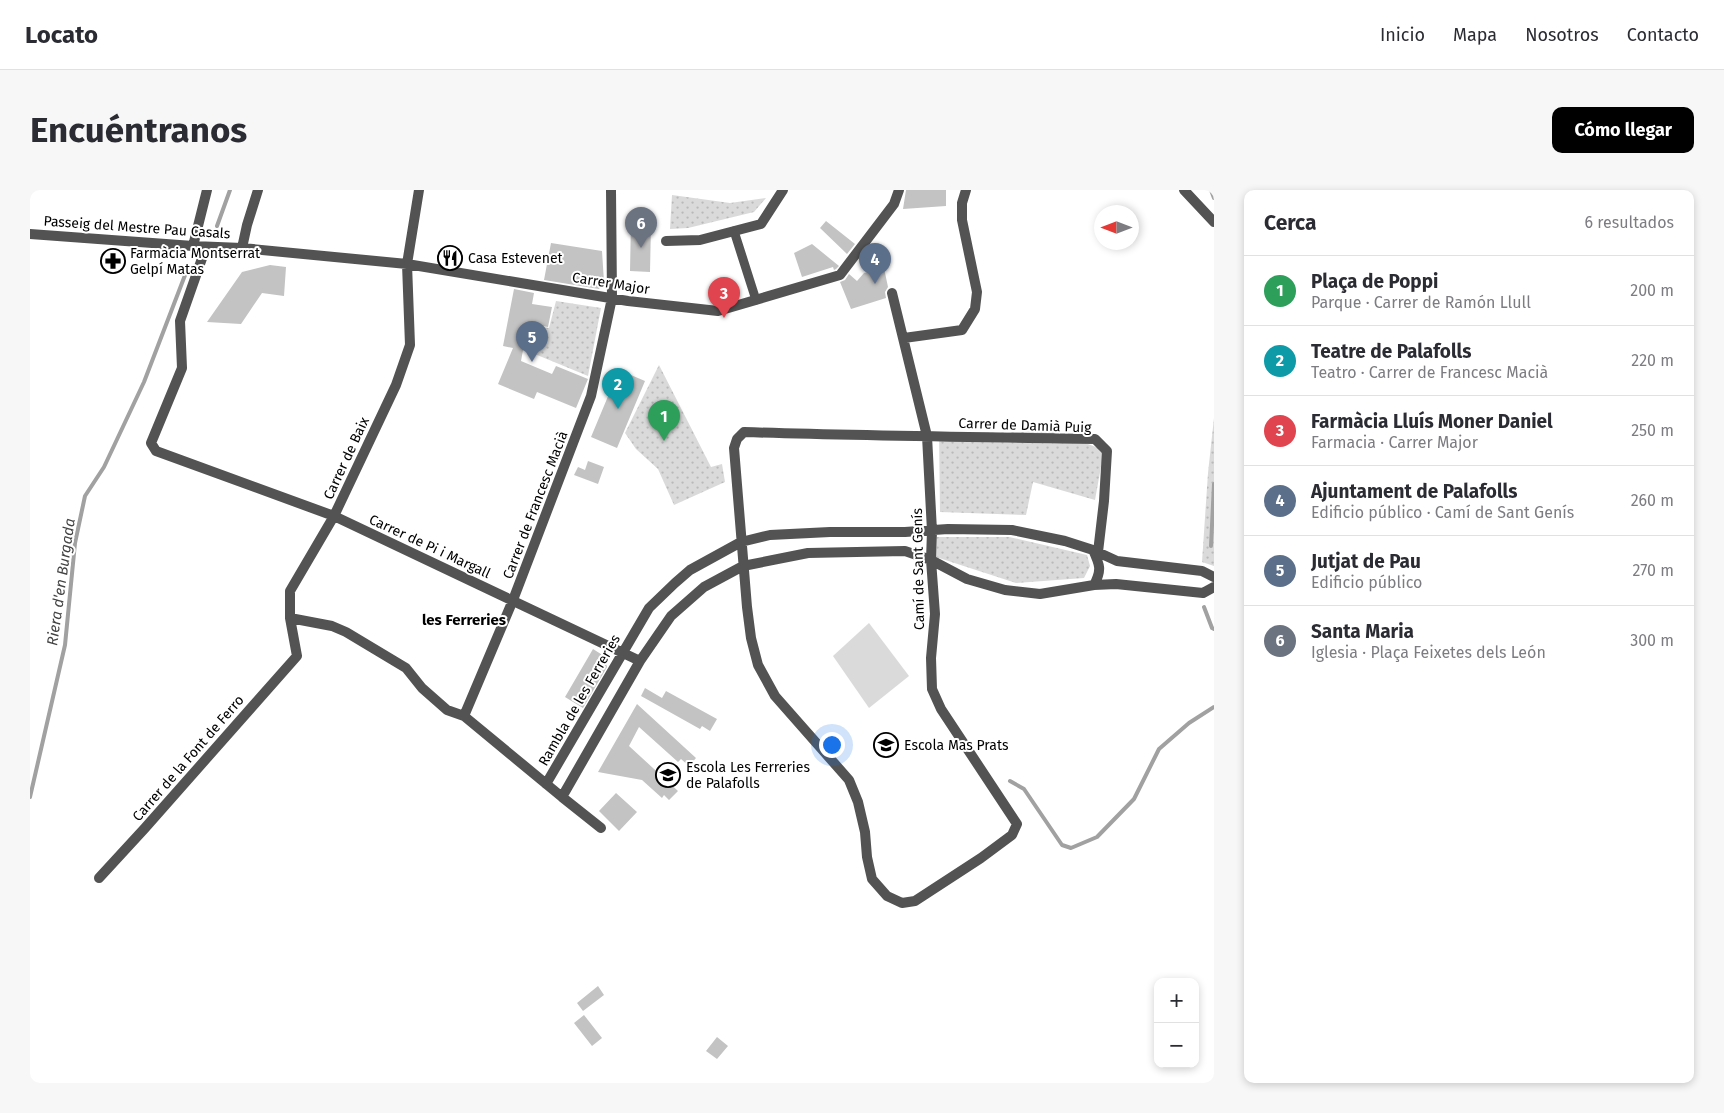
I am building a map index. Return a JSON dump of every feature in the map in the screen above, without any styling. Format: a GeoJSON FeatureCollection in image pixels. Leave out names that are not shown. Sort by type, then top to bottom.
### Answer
{"type":"FeatureCollection","features":[{"type":"Feature","properties":{"kind":"street"},"geometry":{"type":"LineString","coordinates":[[193,246],[207,190]]}},
{"type":"Feature","properties":{"kind":"street"},"geometry":{"type":"LineString","coordinates":[[242,248],[258,190]]}},
{"type":"Feature","properties":{"kind":"street","name":"Carrer de Baix"},"geometry":{"type":"LineString","coordinates":[[297,656],[290,618],[290,591],[334,516],[396,385],[410,345],[407,264],[419,190]]}},
{"type":"Feature","properties":{"kind":"street","name":"Carrer de Francesc Macià"},"geometry":{"type":"LineString","coordinates":[[464,716],[513,600],[591,396],[612,298],[611,190]]}},
{"type":"Feature","properties":{"kind":"street"},"geometry":{"type":"LineString","coordinates":[[666,241],[700,240],[761,224],[783,190]]}},
{"type":"Feature","properties":{"kind":"street","name":"Carrer Major"},"geometry":{"type":"LineString","coordinates":[[242,248],[407,264],[628,301],[718,311],[840,275],[894,204],[899,190]]}},
{"type":"Feature","properties":{"kind":"street"},"geometry":{"type":"LineString","coordinates":[[904,338],[962,330],[975,309],[977,292],[962,220],[962,203],[966,190]]}},
{"type":"Feature","properties":{"kind":"street"},"geometry":{"type":"LineString","coordinates":[[1184,190],[1214,222]]}},
{"type":"Feature","properties":{"kind":"street"},"geometry":{"type":"LineString","coordinates":[[734,232],[756,300]]}},
{"type":"Feature","properties":{"kind":"street","name":"Passeig del Mestre Pau Casals"},"geometry":{"type":"LineString","coordinates":[[30,234],[242,248]]}},
{"type":"Feature","properties":{"kind":"street","name":"Carrer de Pi i Margall"},"geometry":{"type":"LineString","coordinates":[[206,247],[180,321],[182,368],[151,443],[156,451],[334,516],[640,661]]}},
{"type":"Feature","properties":{"kind":"street","name":"Camí de Sant Genís"},"geometry":{"type":"LineString","coordinates":[[743,566],[751,638],[758,665],[775,696],[849,780],[858,802],[865,832],[867,857],[872,879],[887,896],[902,903],[915,901],[981,858],[1012,835],[1017,824],[941,709],[932,689],[931,658],[935,614],[931,560],[932,531],[927,436],[892,293]]}},
{"type":"Feature","properties":{"kind":"street","name":"Carrer de Damià Puig"},"geometry":{"type":"LineString","coordinates":[[741,542],[734,448],[737,439],[744,432],[1096,439],[1107,451],[1104,501],[1096,551]]}},
{"type":"Feature","properties":{"kind":"street","name":"Rambla de les Ferreries"},"geometry":{"type":"LineString","coordinates":[[601,828],[546,784],[649,608],[690,570],[741,542],[770,535],[830,532],[932,531],[948,529],[1012,530],[1065,541],[1096,551],[1117,561],[1202,571],[1214,577]]}},
{"type":"Feature","properties":{"kind":"street"},"geometry":{"type":"LineString","coordinates":[[741,542],[743,566]]}},
{"type":"Feature","properties":{"kind":"street"},"geometry":{"type":"LineString","coordinates":[[562,797],[640,661],[671,616],[704,587],[743,566],[808,553],[905,551],[931,560],[967,579],[1005,590],[1040,594],[1094,585],[1116,584],[1202,593],[1214,588]]}},
{"type":"Feature","properties":{"kind":"street"},"geometry":{"type":"LineString","coordinates":[[1094,585],[1099,574],[1096,551]]}},
{"type":"Feature","properties":{"kind":"street"},"geometry":{"type":"LineString","coordinates":[[290,618],[332,626],[346,632],[406,668],[422,688],[447,710],[464,716],[546,784]]}},
{"type":"Feature","properties":{"kind":"street","name":"Carrer de la Font de Ferro"},"geometry":{"type":"LineString","coordinates":[[99,878],[297,656]]}},
{"type":"Feature","properties":{"kind":"shaded area"},"geometry":{"type":"Polygon","coordinates":[[[672,195],[730,203],[766,198],[754,212],[688,228],[670,229],[672,195]]]}},
{"type":"Feature","properties":{"kind":"shaded area"},"geometry":{"type":"Polygon","coordinates":[[[556,301],[601,308],[588,376],[525,350],[529,326],[549,328],[556,301]]]}},
{"type":"Feature","properties":{"kind":"shaded area"},"geometry":{"type":"Polygon","coordinates":[[[659,365],[711,467],[722,464],[725,482],[674,505],[658,469],[636,449],[625,433],[659,365]]]}},
{"type":"Feature","properties":{"kind":"shaded area"},"geometry":{"type":"Polygon","coordinates":[[[1214,418],[1214,566],[1202,562],[1214,418]]]}},
{"type":"Feature","properties":{"kind":"shaded area"},"geometry":{"type":"Polygon","coordinates":[[[1053,431],[1104,450],[1095,500],[1033,482],[1026,515],[940,512],[939,434],[1053,431]]]}},
{"type":"Feature","properties":{"kind":"shaded area"},"geometry":{"type":"Polygon","coordinates":[[[937,537],[1009,537],[1087,555],[1090,566],[1084,578],[1016,583],[936,557],[937,537]]]}},
{"type":"Feature","properties":{"kind":"shaded area"},"geometry":{"type":"Polygon","coordinates":[[[869,623],[909,676],[869,708],[833,656],[869,623]]]}},
{"type":"Feature","properties":{"kind":"building"},"geometry":{"type":"Polygon","coordinates":[[[906,190],[946,190],[946,206],[903,209],[906,190]]]}},
{"type":"Feature","properties":{"kind":"building"},"geometry":{"type":"Polygon","coordinates":[[[642,216],[651,225],[650,272],[630,271],[631,221],[642,216]]]}},
{"type":"Feature","properties":{"kind":"building"},"geometry":{"type":"Polygon","coordinates":[[[826,221],[855,244],[847,254],[820,228],[826,221]]]}},
{"type":"Feature","properties":{"kind":"building"},"geometry":{"type":"Polygon","coordinates":[[[551,243],[602,251],[604,282],[599,289],[544,280],[551,243]]]}},
{"type":"Feature","properties":{"kind":"building"},"geometry":{"type":"Polygon","coordinates":[[[812,244],[839,266],[834,270],[833,267],[802,277],[794,253],[812,244]]]}},
{"type":"Feature","properties":{"kind":"building"},"geometry":{"type":"Polygon","coordinates":[[[270,265],[286,267],[284,296],[262,293],[241,324],[207,322],[242,272],[270,265]]]}},
{"type":"Feature","properties":{"kind":"building"},"geometry":{"type":"Polygon","coordinates":[[[884,268],[888,287],[885,292],[886,298],[851,309],[840,282],[845,280],[849,274],[857,281],[864,273],[884,268]]]}},
{"type":"Feature","properties":{"kind":"building"},"geometry":{"type":"Polygon","coordinates":[[[514,289],[534,293],[532,304],[552,307],[548,327],[528,323],[521,361],[552,374],[556,366],[588,379],[576,408],[537,392],[534,399],[498,384],[513,348],[503,346],[514,289]]]}},
{"type":"Feature","properties":{"kind":"building"},"geometry":{"type":"Polygon","coordinates":[[[619,370],[645,381],[617,448],[591,437],[619,370]]]}},
{"type":"Feature","properties":{"kind":"building"},"geometry":{"type":"Polygon","coordinates":[[[588,461],[604,467],[598,484],[574,475],[578,467],[585,470],[588,461]]]}},
{"type":"Feature","properties":{"kind":"building"},"geometry":{"type":"Polygon","coordinates":[[[593,649],[604,656],[607,667],[583,708],[565,697],[593,649]]]}},
{"type":"Feature","properties":{"kind":"building"},"geometry":{"type":"Polygon","coordinates":[[[645,688],[662,698],[666,691],[717,719],[710,731],[702,726],[700,729],[641,696],[645,688]]]}},
{"type":"Feature","properties":{"kind":"building"},"geometry":{"type":"Polygon","coordinates":[[[637,704],[696,758],[689,766],[681,759],[678,762],[639,727],[629,746],[678,791],[669,800],[664,795],[662,798],[642,780],[598,772],[637,704]]]}},
{"type":"Feature","properties":{"kind":"building"},"geometry":{"type":"Polygon","coordinates":[[[616,793],[637,812],[619,831],[599,811],[616,793]]]}},
{"type":"Feature","properties":{"kind":"building"},"geometry":{"type":"Polygon","coordinates":[[[598,986],[604,995],[583,1011],[577,1003],[598,986]]]}},
{"type":"Feature","properties":{"kind":"building"},"geometry":{"type":"Polygon","coordinates":[[[584,1015],[602,1038],[592,1046],[574,1023],[584,1015]]]}},
{"type":"Feature","properties":{"kind":"building"},"geometry":{"type":"Polygon","coordinates":[[[717,1037],[728,1046],[717,1059],[706,1051],[717,1037]]]}},
{"type":"Feature","properties":{"kind":"waterway","name":"Riera d'en Burgada"},"geometry":{"type":"LineString","coordinates":[[217,226],[230,190]]}},
{"type":"Feature","properties":{"kind":"waterway"},"geometry":{"type":"LineString","coordinates":[[1211,190],[1214,198]]}},
{"type":"Feature","properties":{"kind":"waterway","name":"Riera d'en Burgada"},"geometry":{"type":"LineString","coordinates":[[30,797],[65,645],[75,543],[85,496],[104,467],[144,382],[187,270]]}},
{"type":"Feature","properties":{"kind":"waterway"},"geometry":{"type":"LineString","coordinates":[[1211,546],[1214,484]]}},
{"type":"Feature","properties":{"kind":"waterway"},"geometry":{"type":"LineString","coordinates":[[1204,607],[1214,629]]}},
{"type":"Feature","properties":{"kind":"waterway"},"geometry":{"type":"LineString","coordinates":[[1010,781],[1024,789],[1062,845],[1071,848],[1097,837],[1134,799],[1159,749],[1189,723],[1214,707]]}},
{"type":"Feature","properties":{"kind":"place","name":"Santa Maria"},"geometry":{"type":"Point","coordinates":[641,248]}},
{"type":"Feature","properties":{"kind":"place","name":"Casa Estevenet"},"geometry":{"type":"Point","coordinates":[450,258]}},
{"type":"Feature","properties":{"kind":"place","name":"Farmàcia Montserrat Gelpí Matas"},"geometry":{"type":"Point","coordinates":[113,261]}},
{"type":"Feature","properties":{"kind":"place","name":"Ajuntament de Palafolls"},"geometry":{"type":"Point","coordinates":[875,284]}},
{"type":"Feature","properties":{"kind":"place","name":"Farmàcia Lluís Moner Daniel"},"geometry":{"type":"Point","coordinates":[724,318]}},
{"type":"Feature","properties":{"kind":"place","name":"Jutjat de Pau"},"geometry":{"type":"Point","coordinates":[532,362]}},
{"type":"Feature","properties":{"kind":"place","name":"Teatre de Palafolls"},"geometry":{"type":"Point","coordinates":[618,409]}},
{"type":"Feature","properties":{"kind":"place","name":"Plaça de Poppi"},"geometry":{"type":"Point","coordinates":[664,441]}},
{"type":"Feature","properties":{"kind":"place","name":"Escola Mas Prats"},"geometry":{"type":"Point","coordinates":[886,745]}},
{"type":"Feature","properties":{"kind":"place","name":"Escola Les Ferreries de Palafolls"},"geometry":{"type":"Point","coordinates":[668,775]}},
{"type":"Feature","properties":{"kind":"district","name":"les Ferreries"},"geometry":{"type":"Point","coordinates":[464,620]}}]}
